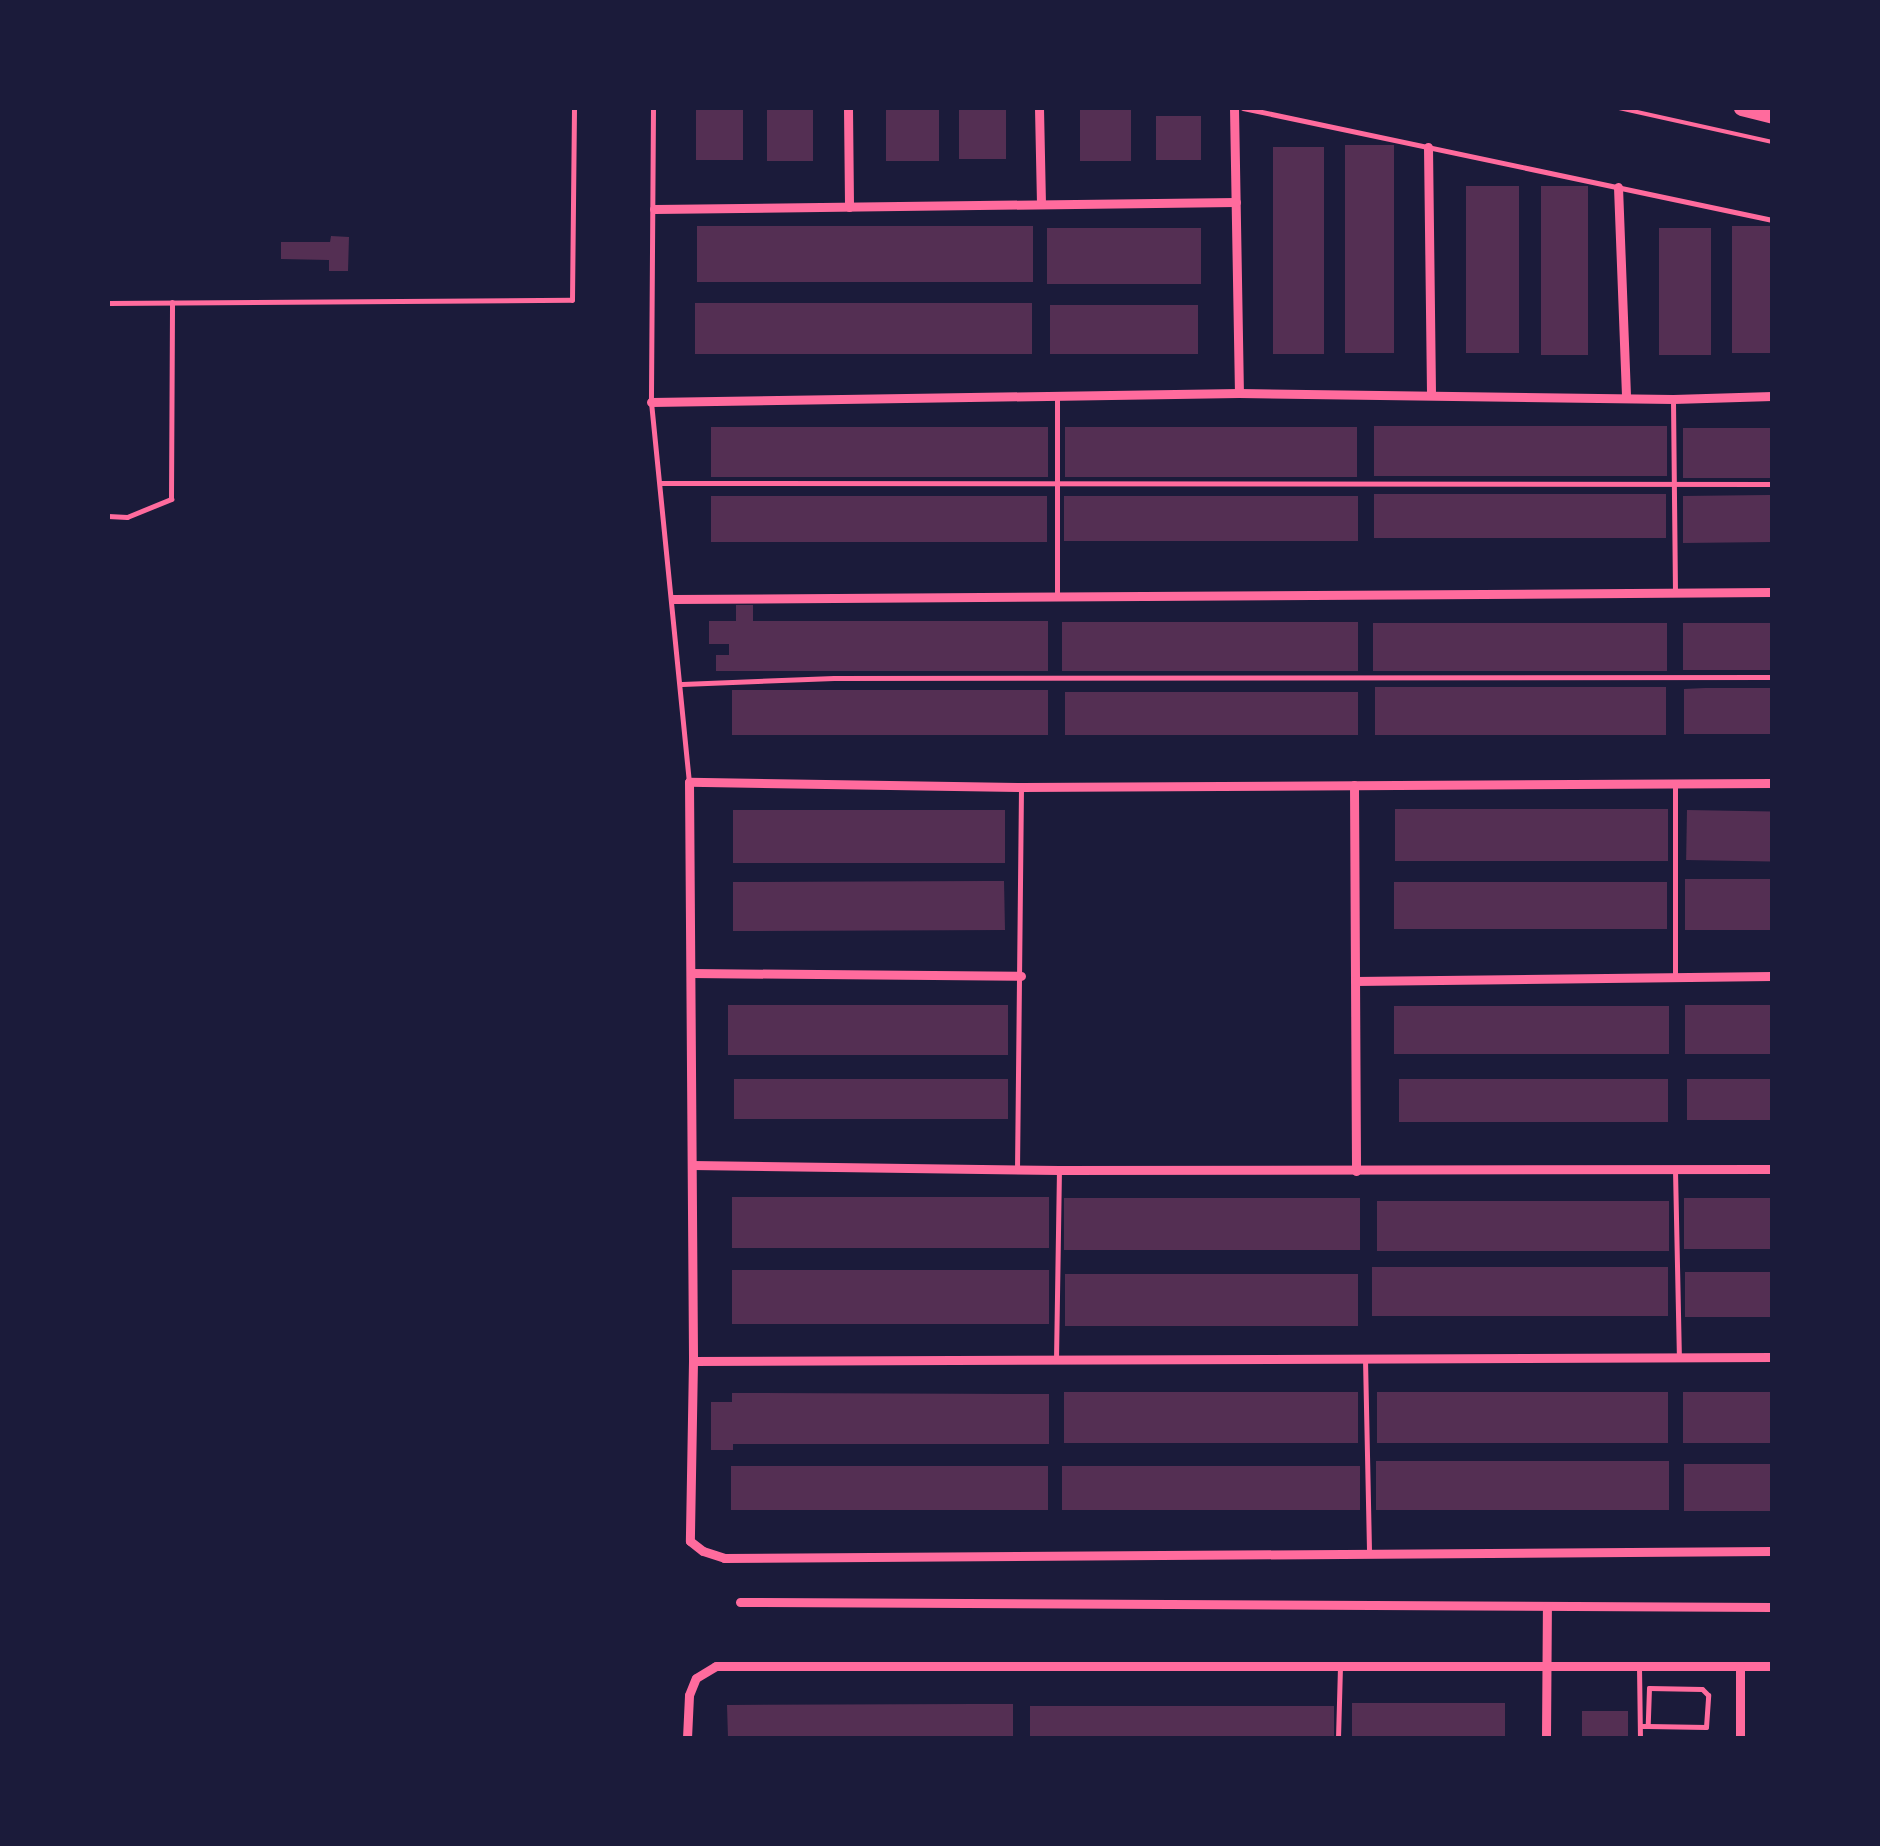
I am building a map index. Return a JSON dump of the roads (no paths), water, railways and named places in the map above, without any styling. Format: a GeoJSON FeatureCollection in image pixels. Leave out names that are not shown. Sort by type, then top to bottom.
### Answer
{"type":"FeatureCollection","features":[{"type":"Feature","properties":{"kind":"highway"},"geometry":{"type":"LineString","coordinates":[[1741,108],[1772,116]]}},
{"type":"Feature","properties":{"kind":"street"},"geometry":{"type":"LineString","coordinates":[[848,108],[849,207]]}},
{"type":"Feature","properties":{"kind":"street"},"geometry":{"type":"LineString","coordinates":[[1039,108],[1041,204]]}},
{"type":"Feature","properties":{"kind":"street"},"geometry":{"type":"LineString","coordinates":[[1234,108],[1239,393]]}},
{"type":"Feature","properties":{"kind":"street"},"geometry":{"type":"LineString","coordinates":[[1428,147],[1432,395]]}},
{"type":"Feature","properties":{"kind":"street"},"geometry":{"type":"LineString","coordinates":[[1618,187],[1626,398]]}},
{"type":"Feature","properties":{"kind":"street"},"geometry":{"type":"LineString","coordinates":[[654,209],[1236,202]]}},
{"type":"Feature","properties":{"kind":"street"},"geometry":{"type":"LineString","coordinates":[[651,402],[1239,393],[1673,399],[1772,396]]}},
{"type":"Feature","properties":{"kind":"street"},"geometry":{"type":"LineString","coordinates":[[673,598],[1772,592]]}},
{"type":"Feature","properties":{"kind":"street"},"geometry":{"type":"LineString","coordinates":[[1772,783],[1021,787],[689,782],[693,1361],[690,1541],[724,1558],[1772,1551]]}},
{"type":"Feature","properties":{"kind":"street"},"geometry":{"type":"LineString","coordinates":[[1354,785],[1356,1170]]}},
{"type":"Feature","properties":{"kind":"street"},"geometry":{"type":"LineString","coordinates":[[691,973],[1021,976]]}},
{"type":"Feature","properties":{"kind":"street"},"geometry":{"type":"LineString","coordinates":[[1355,982],[1772,976]]}},
{"type":"Feature","properties":{"kind":"street"},"geometry":{"type":"LineString","coordinates":[[692,1166],[1017,1170],[1772,1169]]}},
{"type":"Feature","properties":{"kind":"street"},"geometry":{"type":"LineString","coordinates":[[693,1361],[1772,1357]]}},
{"type":"Feature","properties":{"kind":"street"},"geometry":{"type":"LineString","coordinates":[[740,1602],[1772,1607]]}},
{"type":"Feature","properties":{"kind":"street"},"geometry":{"type":"LineString","coordinates":[[1546,1606],[1546,1738]]}},
{"type":"Feature","properties":{"kind":"street"},"geometry":{"type":"LineString","coordinates":[[687,1738],[689,1695],[696,1678],[716,1666],[1772,1666]]}},
{"type":"Feature","properties":{"kind":"street"},"geometry":{"type":"LineString","coordinates":[[1740,1666],[1740,1738]]}},
{"type":"Feature","properties":{"kind":"lane"},"geometry":{"type":"LineString","coordinates":[[108,303],[572,300],[574,108]]}},
{"type":"Feature","properties":{"kind":"lane"},"geometry":{"type":"LineString","coordinates":[[654,108],[651,402],[689,782]]}},
{"type":"Feature","properties":{"kind":"lane"},"geometry":{"type":"LineString","coordinates":[[1243,108],[1772,220]]}},
{"type":"Feature","properties":{"kind":"lane"},"geometry":{"type":"LineString","coordinates":[[108,516],[127,517],[171,499],[172,302]]}},
{"type":"Feature","properties":{"kind":"lane"},"geometry":{"type":"LineString","coordinates":[[1056,396],[1057,596]]}},
{"type":"Feature","properties":{"kind":"lane"},"geometry":{"type":"LineString","coordinates":[[1673,399],[1675,593]]}},
{"type":"Feature","properties":{"kind":"lane"},"geometry":{"type":"LineString","coordinates":[[660,484],[1772,484]]}},
{"type":"Feature","properties":{"kind":"lane"},"geometry":{"type":"LineString","coordinates":[[682,684],[834,678],[1772,677]]}},
{"type":"Feature","properties":{"kind":"lane"},"geometry":{"type":"LineString","coordinates":[[1675,977],[1676,783]]}},
{"type":"Feature","properties":{"kind":"lane"},"geometry":{"type":"LineString","coordinates":[[1017,1170],[1021,787]]}},
{"type":"Feature","properties":{"kind":"lane"},"geometry":{"type":"LineString","coordinates":[[1056,1360],[1058,1170]]}},
{"type":"Feature","properties":{"kind":"lane"},"geometry":{"type":"LineString","coordinates":[[1675,1170],[1679,1356]]}},
{"type":"Feature","properties":{"kind":"lane"},"geometry":{"type":"LineString","coordinates":[[1365,1360],[1370,1554]]}},
{"type":"Feature","properties":{"kind":"lane"},"geometry":{"type":"LineString","coordinates":[[1338,1738],[1340,1664]]}},
{"type":"Feature","properties":{"kind":"lane"},"geometry":{"type":"LineString","coordinates":[[1639,1665],[1644,1726]]}},
{"type":"Feature","properties":{"kind":"lane"},"geometry":{"type":"LineString","coordinates":[[1640,1738],[1649,1688],[1702,1689],[1708,1695],[1706,1727],[1644,1726]]}}]}
